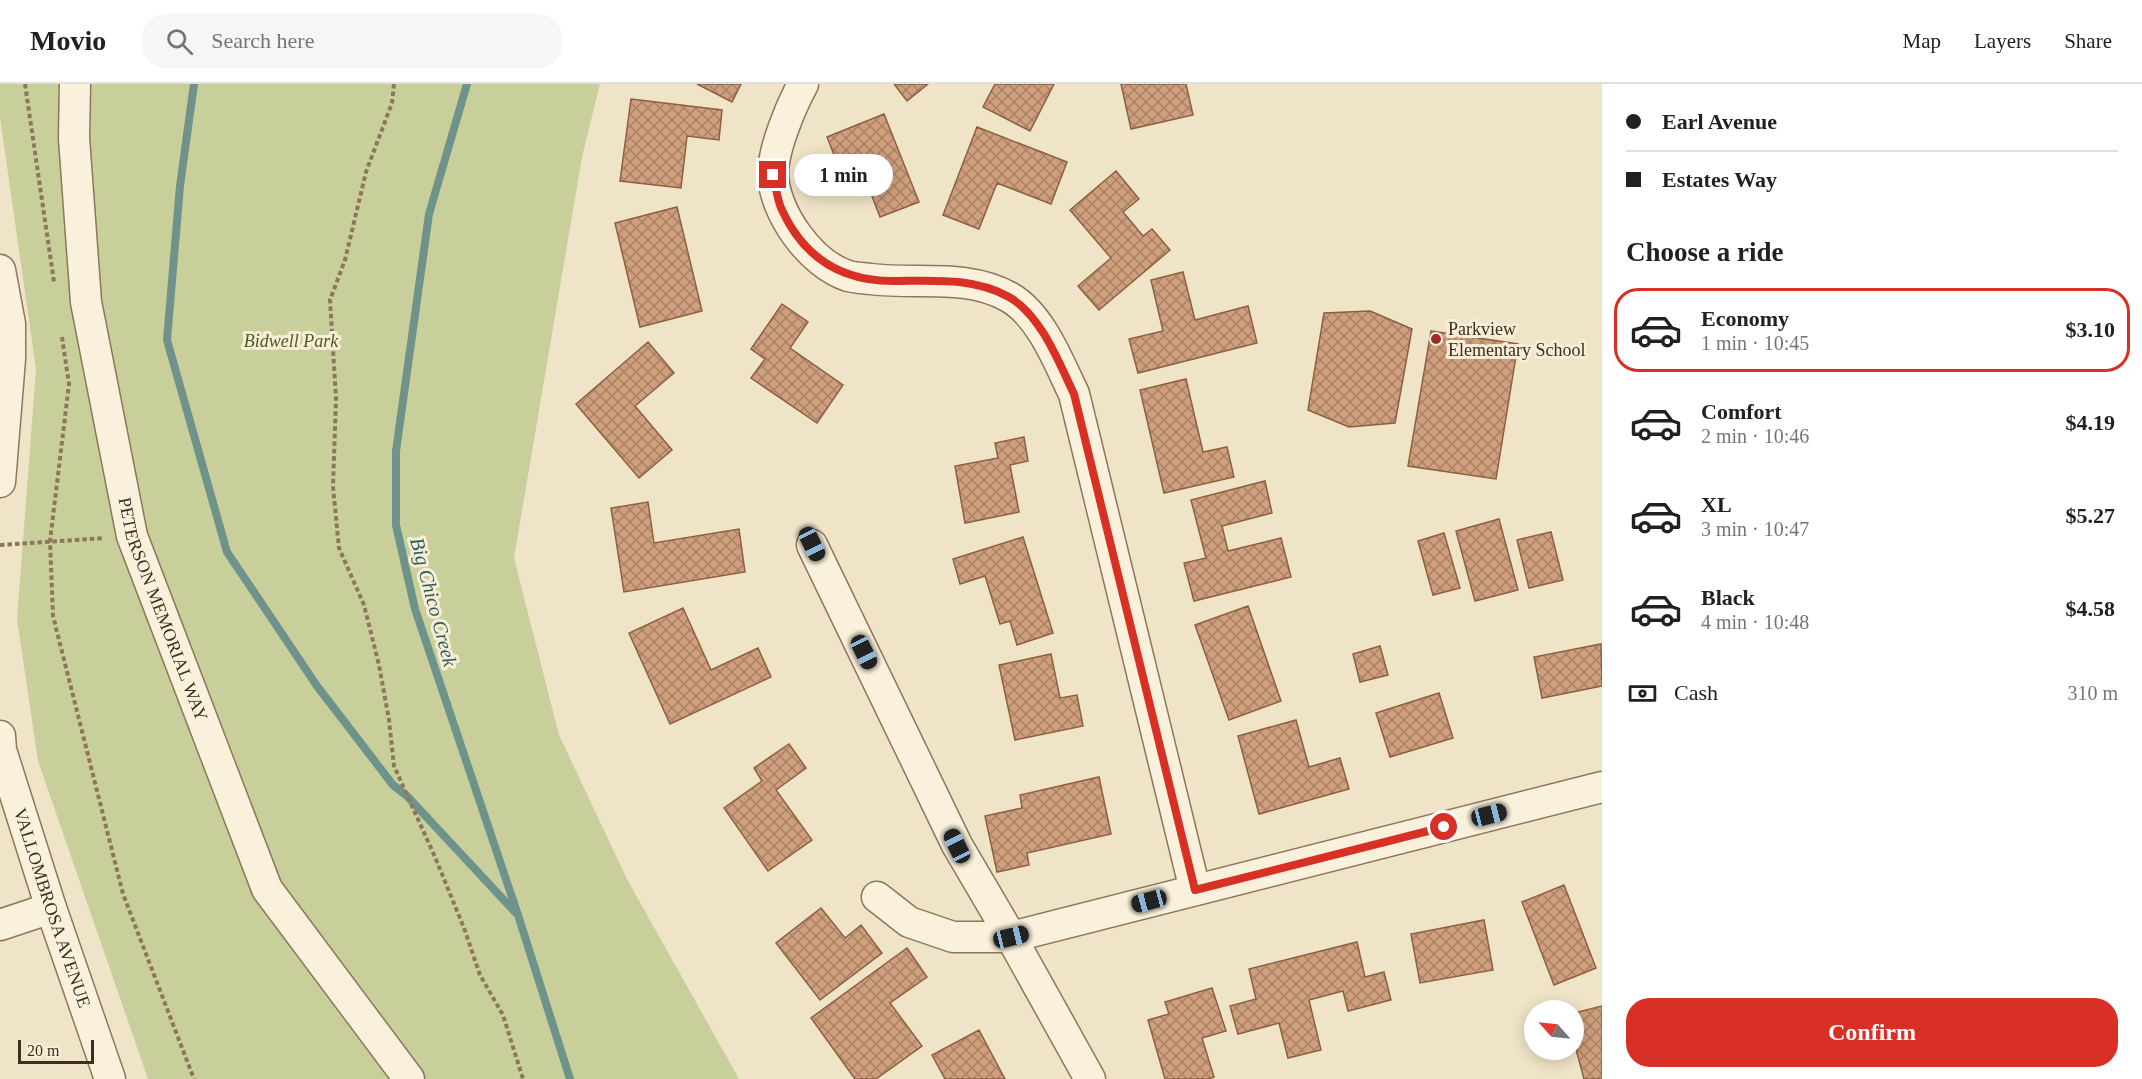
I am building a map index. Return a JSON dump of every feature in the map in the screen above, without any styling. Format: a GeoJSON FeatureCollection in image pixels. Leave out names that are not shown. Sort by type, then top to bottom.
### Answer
{"type":"FeatureCollection","features":[{"type":"Feature","properties":{"kind":"street","name":"PETERSON MEMORIAL WAY"},"geometry":{"type":"LineString","coordinates":[[75,84],[74,138],[86,302],[132,536],[267,889],[409,1079]]}},
{"type":"Feature","properties":{"kind":"street"},"geometry":{"type":"LineString","coordinates":[[803,84],[792,104],[780,140],[773,175],[781,209],[801,242],[820,261],[848,276],[889,281],[947,280],[979,284],[1010,297],[1029,314],[1052,347],[1074,394],[1195,890]]}},
{"type":"Feature","properties":{"kind":"street"},"geometry":{"type":"LineString","coordinates":[[0,270],[10,324],[10,359],[0,482]]}},
{"type":"Feature","properties":{"kind":"street"},"geometry":{"type":"LineString","coordinates":[[812,544],[957,846],[1090,1079]]}},
{"type":"Feature","properties":{"kind":"street","name":"VALLOMBROSA AVENUE"},"geometry":{"type":"LineString","coordinates":[[0,736],[1,750],[51,908],[110,1079]]}},
{"type":"Feature","properties":{"kind":"street"},"geometry":{"type":"LineString","coordinates":[[877,897],[909,922],[953,937],[1011,937],[1602,787]]}},
{"type":"Feature","properties":{"kind":"street"},"geometry":{"type":"LineString","coordinates":[[0,925],[51,908]]}},
{"type":"Feature","properties":{"kind":"path"},"geometry":{"type":"LineString","coordinates":[[25,84],[55,289]]}},
{"type":"Feature","properties":{"kind":"path"},"geometry":{"type":"LineString","coordinates":[[394,84],[392,103],[366,172],[345,260],[330,300],[336,398],[333,487],[339,548],[364,605],[379,665],[389,720],[394,766],[456,908],[480,975],[503,1015],[523,1079]]}},
{"type":"Feature","properties":{"kind":"path"},"geometry":{"type":"LineString","coordinates":[[62,336],[69,384],[50,541],[53,616],[123,894],[194,1079]]}},
{"type":"Feature","properties":{"kind":"path"},"geometry":{"type":"LineString","coordinates":[[0,545],[132,536]]}},
{"type":"Feature","properties":{"kind":"green space","name":"Bidwell Park"},"geometry":{"type":"Polygon","coordinates":[[[0,84],[600,84],[582,157],[514,558],[559,735],[627,879],[739,1079],[148,1079],[38,761],[17,619],[36,369],[0,117],[0,84]]]}},
{"type":"Feature","properties":{"kind":"building"},"geometry":{"type":"Polygon","coordinates":[[[697,84],[741,84],[732,102],[697,84]]]}},
{"type":"Feature","properties":{"kind":"building"},"geometry":{"type":"Polygon","coordinates":[[[894,84],[928,84],[907,101],[894,84]]]}},
{"type":"Feature","properties":{"kind":"building"},"geometry":{"type":"Polygon","coordinates":[[[995,84],[1054,84],[1030,131],[983,107],[995,84]]]}},
{"type":"Feature","properties":{"kind":"building"},"geometry":{"type":"Polygon","coordinates":[[[1121,84],[1186,84],[1193,115],[1131,129],[1121,84]]]}},
{"type":"Feature","properties":{"kind":"building"},"geometry":{"type":"Polygon","coordinates":[[[631,99],[722,110],[719,140],[687,136],[681,188],[620,181],[631,99]]]}},
{"type":"Feature","properties":{"kind":"building"},"geometry":{"type":"Polygon","coordinates":[[[884,114],[919,202],[880,217],[857,157],[838,165],[827,137],[884,114]]]}},
{"type":"Feature","properties":{"kind":"building"},"geometry":{"type":"Polygon","coordinates":[[[977,127],[1067,162],[1051,204],[997,183],[979,229],[943,215],[977,127]]]}},
{"type":"Feature","properties":{"kind":"building"},"geometry":{"type":"Polygon","coordinates":[[[1116,171],[1139,199],[1123,212],[1143,236],[1152,229],[1170,250],[1099,310],[1078,286],[1111,258],[1070,210],[1116,171]]]}},
{"type":"Feature","properties":{"kind":"building"},"geometry":{"type":"Polygon","coordinates":[[[677,207],[702,311],[640,327],[615,223],[677,207]]]}},
{"type":"Feature","properties":{"kind":"building"},"geometry":{"type":"Polygon","coordinates":[[[1183,272],[1195,320],[1248,306],[1257,343],[1138,373],[1129,339],[1163,331],[1151,280],[1183,272]]]}},
{"type":"Feature","properties":{"kind":"building"},"geometry":{"type":"Polygon","coordinates":[[[782,304],[808,322],[790,348],[843,385],[817,423],[751,378],[765,359],[751,349],[782,304]]]}},
{"type":"Feature","properties":{"kind":"building"},"geometry":{"type":"Polygon","coordinates":[[[1370,311],[1412,329],[1395,423],[1349,427],[1308,410],[1324,313],[1370,311]]]}},
{"type":"Feature","properties":{"kind":"building"},"geometry":{"type":"Polygon","coordinates":[[[1431,331],[1518,344],[1496,479],[1408,466],[1431,331]]]}},
{"type":"Feature","properties":{"kind":"building"},"geometry":{"type":"Polygon","coordinates":[[[648,342],[674,373],[635,406],[672,450],[639,478],[576,404],[648,342]]]}},
{"type":"Feature","properties":{"kind":"building"},"geometry":{"type":"Polygon","coordinates":[[[1186,379],[1203,452],[1227,447],[1234,477],[1164,493],[1140,390],[1186,379]]]}},
{"type":"Feature","properties":{"kind":"building"},"geometry":{"type":"Polygon","coordinates":[[[1024,437],[1028,461],[1010,465],[1019,512],[965,523],[955,466],[998,458],[995,443],[1024,437]]]}},
{"type":"Feature","properties":{"kind":"building"},"geometry":{"type":"Polygon","coordinates":[[[1265,481],[1272,513],[1222,526],[1228,551],[1281,538],[1291,577],[1194,601],[1184,563],[1206,558],[1191,500],[1265,481]]]}},
{"type":"Feature","properties":{"kind":"building"},"geometry":{"type":"Polygon","coordinates":[[[648,502],[654,543],[739,529],[745,572],[624,592],[611,508],[648,502]]]}},
{"type":"Feature","properties":{"kind":"building"},"geometry":{"type":"Polygon","coordinates":[[[1499,519],[1518,590],[1475,601],[1456,531],[1499,519]]]}},
{"type":"Feature","properties":{"kind":"building"},"geometry":{"type":"Polygon","coordinates":[[[1551,532],[1563,580],[1529,588],[1517,540],[1551,532]]]}},
{"type":"Feature","properties":{"kind":"building"},"geometry":{"type":"Polygon","coordinates":[[[1444,533],[1460,588],[1433,595],[1418,541],[1444,533]]]}},
{"type":"Feature","properties":{"kind":"building"},"geometry":{"type":"Polygon","coordinates":[[[1023,537],[1053,633],[1017,645],[1010,621],[1000,624],[985,576],[960,584],[953,559],[1023,537]]]}},
{"type":"Feature","properties":{"kind":"building"},"geometry":{"type":"Polygon","coordinates":[[[1248,606],[1281,701],[1229,720],[1195,625],[1248,606]]]}},
{"type":"Feature","properties":{"kind":"building"},"geometry":{"type":"Polygon","coordinates":[[[683,608],[711,670],[758,648],[771,677],[670,724],[629,633],[683,608]]]}},
{"type":"Feature","properties":{"kind":"building"},"geometry":{"type":"Polygon","coordinates":[[[1601,644],[1602,686],[1542,698],[1534,657],[1601,644]]]}},
{"type":"Feature","properties":{"kind":"building"},"geometry":{"type":"Polygon","coordinates":[[[1380,646],[1388,675],[1360,682],[1353,654],[1380,646]]]}},
{"type":"Feature","properties":{"kind":"building"},"geometry":{"type":"Polygon","coordinates":[[[1051,654],[1060,698],[1077,695],[1083,726],[1015,740],[999,665],[1051,654]]]}},
{"type":"Feature","properties":{"kind":"building"},"geometry":{"type":"Polygon","coordinates":[[[1439,693],[1453,738],[1390,757],[1376,713],[1439,693]]]}},
{"type":"Feature","properties":{"kind":"building"},"geometry":{"type":"Polygon","coordinates":[[[1296,720],[1309,767],[1340,758],[1349,789],[1259,814],[1238,736],[1296,720]]]}},
{"type":"Feature","properties":{"kind":"building"},"geometry":{"type":"Polygon","coordinates":[[[789,744],[806,768],[776,790],[812,840],[768,871],[724,808],[762,781],[754,768],[789,744]]]}},
{"type":"Feature","properties":{"kind":"building"},"geometry":{"type":"Polygon","coordinates":[[[1099,777],[1111,834],[1027,853],[1029,865],[997,872],[985,816],[1022,808],[1020,795],[1099,777]]]}},
{"type":"Feature","properties":{"kind":"building"},"geometry":{"type":"Polygon","coordinates":[[[1564,885],[1596,968],[1554,985],[1522,902],[1564,885]]]}},
{"type":"Feature","properties":{"kind":"building"},"geometry":{"type":"Polygon","coordinates":[[[821,908],[845,938],[861,925],[882,953],[820,1000],[776,943],[821,908]]]}},
{"type":"Feature","properties":{"kind":"building"},"geometry":{"type":"Polygon","coordinates":[[[1484,920],[1493,970],[1420,983],[1411,934],[1484,920]]]}},
{"type":"Feature","properties":{"kind":"building"},"geometry":{"type":"Polygon","coordinates":[[[1357,942],[1365,977],[1384,972],[1391,1000],[1348,1011],[1343,991],[1309,1000],[1321,1050],[1288,1058],[1279,1023],[1238,1034],[1230,1006],[1256,999],[1249,969],[1357,942]]]}},
{"type":"Feature","properties":{"kind":"building"},"geometry":{"type":"Polygon","coordinates":[[[907,948],[927,977],[890,1003],[922,1046],[876,1079],[855,1079],[811,1018],[907,948]]]}},
{"type":"Feature","properties":{"kind":"building"},"geometry":{"type":"Polygon","coordinates":[[[1212,988],[1226,1031],[1202,1038],[1214,1077],[1165,1079],[1148,1020],[1169,1014],[1165,1002],[1212,988]]]}},
{"type":"Feature","properties":{"kind":"building"},"geometry":{"type":"Polygon","coordinates":[[[1602,1006],[1602,1079],[1584,1079],[1579,1060],[1584,1060],[1584,1010],[1602,1006]]]}},
{"type":"Feature","properties":{"kind":"building"},"geometry":{"type":"Polygon","coordinates":[[[979,1030],[1005,1079],[945,1079],[932,1055],[979,1030]]]}},
{"type":"Feature","properties":{"kind":"waterway"},"geometry":{"type":"LineString","coordinates":[[194,84],[180,186],[167,340],[227,552],[317,686],[393,785],[407,796],[515,912]]}},
{"type":"Feature","properties":{"kind":"waterway","name":"Big Chico Creek"},"geometry":{"type":"LineString","coordinates":[[467,84],[429,214],[396,451],[396,525],[415,609],[518,915],[570,1079]]}},
{"type":"Feature","properties":{"kind":"place","name":"Parkview Elementary School"},"geometry":{"type":"Point","coordinates":[1436,339]}},
{"type":"Feature","properties":{"kind":"route"},"geometry":{"type":"LineString","coordinates":[[773,175],[781,209],[801,242],[820,261],[848,276],[889,281],[947,280],[979,284],[1010,297],[1029,314],[1052,347],[1074,394],[1195,890],[1444,827]]}}]}
